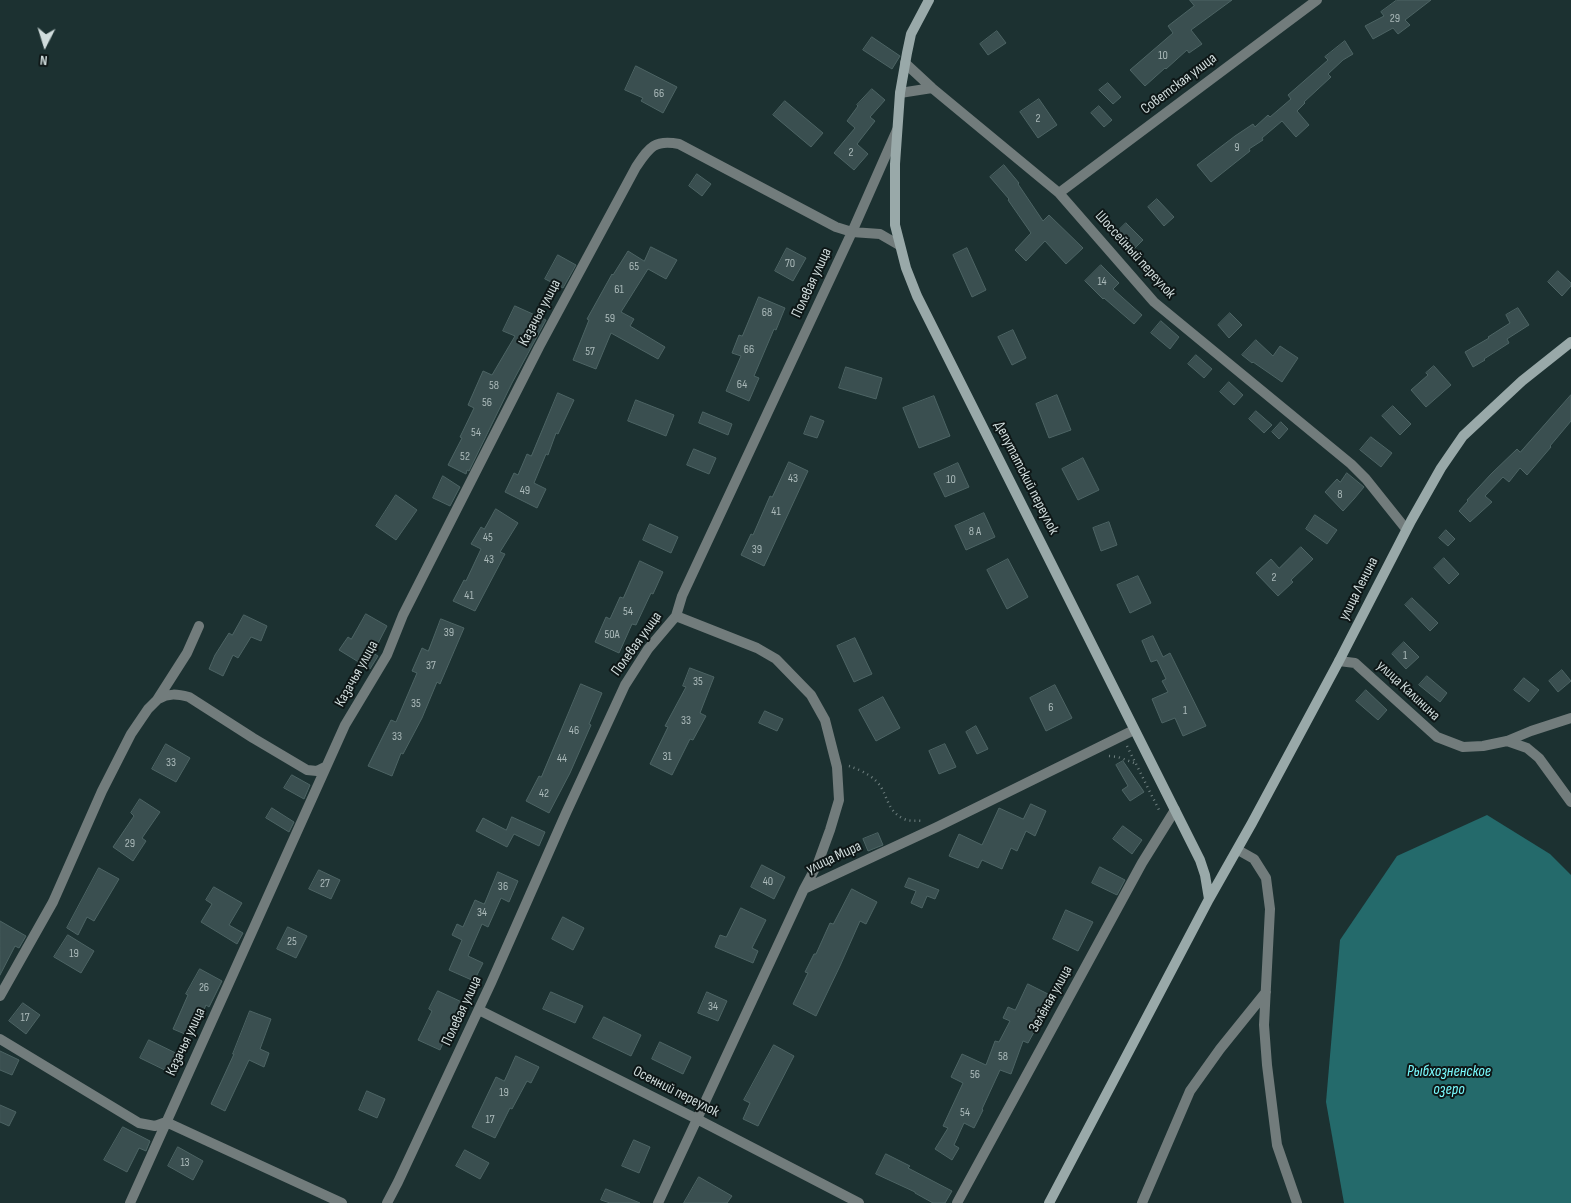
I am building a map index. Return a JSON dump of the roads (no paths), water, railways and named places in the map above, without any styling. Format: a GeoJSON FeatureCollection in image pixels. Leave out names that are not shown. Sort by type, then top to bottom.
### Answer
{"type":"FeatureCollection","features":[{"type":"Feature","properties":{"kind":"street","name":"Депутатский переулок"},"geometry":{"type":"LineString","coordinates":[[929,0],[911,34],[900,93],[894,203],[895,225],[906,268],[917,296],[1200,860],[1209,899]]}},
{"type":"Feature","properties":{"kind":"street","name":"Советская улица"},"geometry":{"type":"LineString","coordinates":[[1059,193],[1317,0]]}},
{"type":"Feature","properties":{"kind":"street","name":"Шоссейный переулок"},"geometry":{"type":"LineString","coordinates":[[906,58],[932,88],[1059,193],[1154,302],[1351,464],[1366,479],[1406,529]]}},
{"type":"Feature","properties":{"kind":"street"},"geometry":{"type":"LineString","coordinates":[[900,93],[932,88]]}},
{"type":"Feature","properties":{"kind":"street","name":"Полевая улица"},"geometry":{"type":"LineString","coordinates":[[387,1203],[479,1010],[625,685],[648,649],[676,616],[682,596],[852,232],[897,129]]}},
{"type":"Feature","properties":{"kind":"street","name":"Казачья улица"},"geometry":{"type":"LineString","coordinates":[[130,1203],[345,725],[387,655],[403,615],[538,347],[636,167],[652,146],[666,142],[680,144],[836,227],[852,232]]}},
{"type":"Feature","properties":{"kind":"street"},"geometry":{"type":"LineString","coordinates":[[852,232],[880,234],[899,244]]}},
{"type":"Feature","properties":{"kind":"street","name":"улица Ленина"},"geometry":{"type":"LineString","coordinates":[[1049,1203],[1217,884],[1238,850],[1339,661],[1406,529],[1441,468],[1463,436],[1522,382],[1571,342]]}},
{"type":"Feature","properties":{"kind":"street"},"geometry":{"type":"LineString","coordinates":[[676,616],[757,648],[776,659],[811,695],[825,720],[837,767],[839,800],[821,854],[804,889]]}},
{"type":"Feature","properties":{"kind":"street"},"geometry":{"type":"LineString","coordinates":[[0,996],[53,902],[102,791],[131,734],[148,709],[157,700],[187,653],[199,626]]}},
{"type":"Feature","properties":{"kind":"street","name":"улица Калинина"},"geometry":{"type":"LineString","coordinates":[[1339,661],[1356,663],[1437,738],[1463,747],[1483,746],[1507,741],[1571,718]]}},
{"type":"Feature","properties":{"kind":"street"},"geometry":{"type":"LineString","coordinates":[[157,700],[167,694],[189,697],[307,770],[325,768]]}},
{"type":"Feature","properties":{"kind":"street","name":"улица Мира"},"geometry":{"type":"LineString","coordinates":[[658,1203],[804,889],[937,827],[1092,749],[1134,730]]}},
{"type":"Feature","properties":{"kind":"street"},"geometry":{"type":"LineString","coordinates":[[1507,741],[1527,748],[1539,758],[1571,802]]}},
{"type":"Feature","properties":{"kind":"street","name":"Зелёная улица"},"geometry":{"type":"LineString","coordinates":[[957,1203],[1142,862],[1174,810]]}},
{"type":"Feature","properties":{"kind":"street"},"geometry":{"type":"LineString","coordinates":[[1238,850],[1254,859],[1266,878],[1270,909],[1264,1026],[1277,1145],[1297,1203]]}},
{"type":"Feature","properties":{"kind":"street"},"geometry":{"type":"LineString","coordinates":[[1142,1203],[1190,1091],[1220,1049],[1266,992]]}},
{"type":"Feature","properties":{"kind":"street","name":"Осенний переулок"},"geometry":{"type":"LineString","coordinates":[[479,1010],[697,1119],[859,1203]]}},
{"type":"Feature","properties":{"kind":"street"},"geometry":{"type":"LineString","coordinates":[[0,1039],[139,1122],[155,1126],[166,1122],[342,1203]]}},
{"type":"Feature","properties":{"kind":"water","name":"Рыбхозненское озеро"},"geometry":{"type":"Polygon","coordinates":[[[1487,815],[1550,854],[1571,875],[1571,1203],[1344,1203],[1326,1102],[1340,940],[1397,856],[1487,815]]]}}]}
